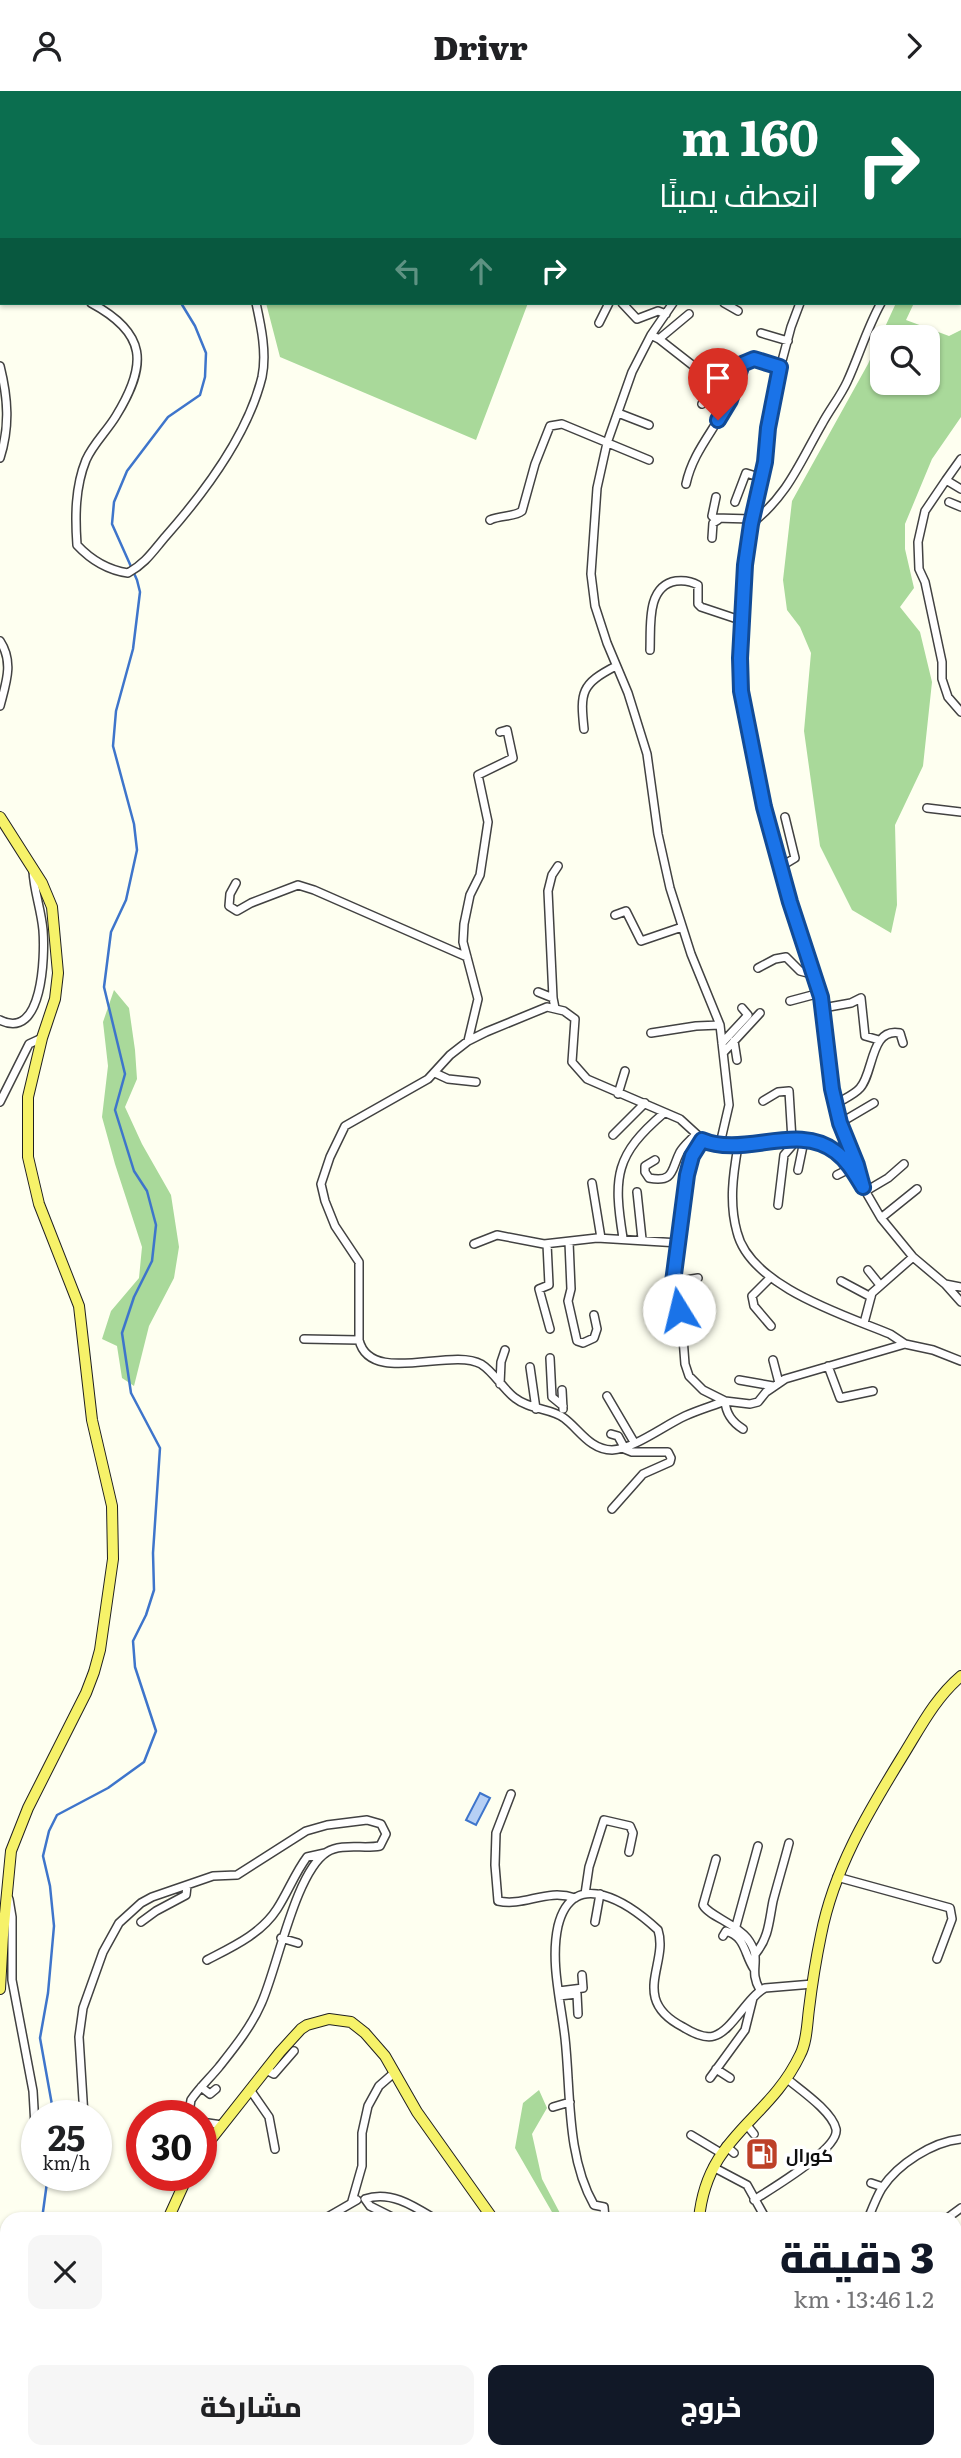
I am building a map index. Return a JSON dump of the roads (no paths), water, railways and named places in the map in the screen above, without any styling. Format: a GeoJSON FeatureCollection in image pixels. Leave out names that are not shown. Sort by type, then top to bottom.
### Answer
{"type":"FeatureCollection","features":[{"type":"Feature","properties":{"kind":"main road"},"geometry":{"type":"LineString","coordinates":[[0,817],[42,883],[52,907],[58,973],[55,999],[42,1038],[28,1097],[28,1157],[39,1204],[79,1306],[92,1420],[112,1506],[113,1559],[100,1650],[94,1672],[11,1851],[0,1989]]}},
{"type":"Feature","properties":{"kind":"main road"},"geometry":{"type":"LineString","coordinates":[[700,2212],[701,2196],[713,2168],[786,2078],[803,2049],[825,1913],[837,1877],[862,1824],[930,1710],[961,1675]]}},
{"type":"Feature","properties":{"kind":"main road"},"geometry":{"type":"LineString","coordinates":[[217,2131],[301,2029],[329,2019],[351,2022],[359,2027],[385,2056],[418,2112],[488,2212]]}},
{"type":"Feature","properties":{"kind":"main road"},"geometry":{"type":"LineString","coordinates":[[171,2212],[181,2191]]}},
{"type":"Feature","properties":{"kind":"street"},"geometry":{"type":"LineString","coordinates":[[94,305],[107,312],[135,342],[137,373],[116,417],[86,460],[78,489],[76,545],[91,560],[128,572],[143,564],[197,501],[248,417],[262,375],[264,359],[256,305]]}},
{"type":"Feature","properties":{"kind":"street"},"geometry":{"type":"LineString","coordinates":[[599,324],[607,305]]}},
{"type":"Feature","properties":{"kind":"street"},"geometry":{"type":"LineString","coordinates":[[624,305],[637,319],[658,311],[666,314]]}},
{"type":"Feature","properties":{"kind":"street"},"geometry":{"type":"LineString","coordinates":[[672,305],[632,372],[607,443],[597,488],[591,574],[595,606],[628,693],[647,754],[661,849],[670,888],[699,977],[720,1025],[729,1105],[720,1143]]}},
{"type":"Feature","properties":{"kind":"street"},"geometry":{"type":"LineString","coordinates":[[728,305],[738,311]]}},
{"type":"Feature","properties":{"kind":"street"},"geometry":{"type":"LineString","coordinates":[[799,305],[772,403],[762,478],[745,565],[741,691],[755,771],[780,867],[820,993],[840,1123],[864,1189]]}},
{"type":"Feature","properties":{"kind":"street"},"geometry":{"type":"LineString","coordinates":[[716,497],[712,516],[718,520],[752,521],[771,508],[787,488],[825,419],[839,400],[880,305]]}},
{"type":"Feature","properties":{"kind":"street"},"geometry":{"type":"LineString","coordinates":[[655,337],[689,314]]}},
{"type":"Feature","properties":{"kind":"street"},"geometry":{"type":"LineString","coordinates":[[761,333],[788,341]]}},
{"type":"Feature","properties":{"kind":"street"},"geometry":{"type":"LineString","coordinates":[[655,337],[714,382],[702,404]]}},
{"type":"Feature","properties":{"kind":"street"},"geometry":{"type":"LineString","coordinates":[[686,484],[699,449],[730,400],[742,364],[754,359],[780,367]]}},
{"type":"Feature","properties":{"kind":"street"},"geometry":{"type":"LineString","coordinates":[[0,366],[8,425],[0,458]]}},
{"type":"Feature","properties":{"kind":"street"},"geometry":{"type":"LineString","coordinates":[[618,413],[649,425]]}},
{"type":"Feature","properties":{"kind":"street"},"geometry":{"type":"LineString","coordinates":[[490,520],[500,515],[519,514],[522,511],[535,464],[550,426],[562,424],[649,460]]}},
{"type":"Feature","properties":{"kind":"street"},"geometry":{"type":"LineString","coordinates":[[961,459],[925,511],[919,543],[919,569],[925,582],[942,662],[942,679],[948,697],[961,712]]}},
{"type":"Feature","properties":{"kind":"street"},"geometry":{"type":"LineString","coordinates":[[735,502],[746,473],[762,478]]}},
{"type":"Feature","properties":{"kind":"street"},"geometry":{"type":"LineString","coordinates":[[946,480],[961,489]]}},
{"type":"Feature","properties":{"kind":"street"},"geometry":{"type":"LineString","coordinates":[[949,502],[961,507]]}},
{"type":"Feature","properties":{"kind":"street"},"geometry":{"type":"LineString","coordinates":[[712,538],[713,523],[718,520]]}},
{"type":"Feature","properties":{"kind":"street"},"geometry":{"type":"LineString","coordinates":[[650,650],[656,593],[673,581],[696,583],[698,604],[701,607],[743,621]]}},
{"type":"Feature","properties":{"kind":"street"},"geometry":{"type":"LineString","coordinates":[[0,641],[8,655],[9,663],[0,706]]}},
{"type":"Feature","properties":{"kind":"street"},"geometry":{"type":"LineString","coordinates":[[584,729],[581,701],[584,689],[616,666]]}},
{"type":"Feature","properties":{"kind":"street"},"geometry":{"type":"LineString","coordinates":[[468,1041],[478,999],[463,942],[464,924],[470,895],[480,875],[488,822],[478,775],[513,758],[507,730],[500,732]]}},
{"type":"Feature","properties":{"kind":"street"},"geometry":{"type":"LineString","coordinates":[[927,808],[961,812]]}},
{"type":"Feature","properties":{"kind":"street"},"geometry":{"type":"LineString","coordinates":[[780,867],[795,858],[785,817]]}},
{"type":"Feature","properties":{"kind":"street"},"geometry":{"type":"LineString","coordinates":[[555,1008],[548,891],[552,875],[558,866]]}},
{"type":"Feature","properties":{"kind":"street"},"geometry":{"type":"LineString","coordinates":[[0,1020],[8,1024],[18,1024],[29,1015],[37,998],[44,944],[33,870]]}},
{"type":"Feature","properties":{"kind":"street"},"geometry":{"type":"LineString","coordinates":[[236,883],[230,894],[229,906],[237,911],[299,885],[467,957]]}},
{"type":"Feature","properties":{"kind":"street"},"geometry":{"type":"LineString","coordinates":[[615,915],[626,911],[642,941],[682,927]]}},
{"type":"Feature","properties":{"kind":"street"},"geometry":{"type":"LineString","coordinates":[[758,968],[775,958],[786,957],[800,971],[815,975]]}},
{"type":"Feature","properties":{"kind":"street"},"geometry":{"type":"LineString","coordinates":[[538,992],[553,998]]}},
{"type":"Feature","properties":{"kind":"street"},"geometry":{"type":"LineString","coordinates":[[790,1001],[820,993]]}},
{"type":"Feature","properties":{"kind":"street"},"geometry":{"type":"LineString","coordinates":[[823,1008],[851,1003],[862,998],[865,1036],[880,1040]]}},
{"type":"Feature","properties":{"kind":"street"},"geometry":{"type":"LineString","coordinates":[[726,1401],[683,1417],[623,1448],[604,1449],[577,1432],[563,1417],[525,1406],[482,1364],[466,1359],[414,1364],[366,1356],[359,1340],[359,1262],[335,1226],[321,1184],[345,1126],[419,1085],[468,1041],[529,1013],[547,1007],[555,1008],[575,1019],[572,1062],[576,1069],[599,1087],[680,1119],[699,1137],[720,1143],[738,1146],[798,1140],[831,1149],[851,1168],[881,1218],[913,1257],[945,1284],[961,1302]]}},
{"type":"Feature","properties":{"kind":"street"},"geometry":{"type":"LineString","coordinates":[[723,1043],[748,1014],[742,1008]]}},
{"type":"Feature","properties":{"kind":"street"},"geometry":{"type":"LineString","coordinates":[[724,1052],[760,1013]]}},
{"type":"Feature","properties":{"kind":"street"},"geometry":{"type":"LineString","coordinates":[[651,1033],[720,1025]]}},
{"type":"Feature","properties":{"kind":"street"},"geometry":{"type":"LineString","coordinates":[[836,1104],[861,1087],[880,1040],[894,1032],[900,1033],[903,1043]]}},
{"type":"Feature","properties":{"kind":"street"},"geometry":{"type":"LineString","coordinates":[[0,1102],[29,1044],[42,1038]]}},
{"type":"Feature","properties":{"kind":"street"},"geometry":{"type":"LineString","coordinates":[[734,1041],[737,1060]]}},
{"type":"Feature","properties":{"kind":"street"},"geometry":{"type":"LineString","coordinates":[[618,1094],[625,1071]]}},
{"type":"Feature","properties":{"kind":"street"},"geometry":{"type":"LineString","coordinates":[[435,1073],[448,1079],[477,1082]]}},
{"type":"Feature","properties":{"kind":"street"},"geometry":{"type":"LineString","coordinates":[[763,1101],[778,1092],[789,1091],[798,1140],[798,1170]]}},
{"type":"Feature","properties":{"kind":"street"},"geometry":{"type":"LineString","coordinates":[[613,1135],[645,1103]]}},
{"type":"Feature","properties":{"kind":"street"},"geometry":{"type":"LineString","coordinates":[[840,1123],[874,1103]]}},
{"type":"Feature","properties":{"kind":"street"},"geometry":{"type":"LineString","coordinates":[[623,1238],[617,1192],[620,1167],[629,1149],[646,1128],[664,1113]]}},
{"type":"Feature","properties":{"kind":"street"},"geometry":{"type":"LineString","coordinates":[[655,1160],[645,1166],[645,1173],[649,1178],[664,1179],[670,1176],[681,1150],[699,1137]]}},
{"type":"Feature","properties":{"kind":"street"},"geometry":{"type":"LineString","coordinates":[[699,1137],[677,1221],[679,1243],[673,1282],[682,1327],[685,1364],[689,1376],[702,1390],[726,1401],[750,1404],[758,1402],[776,1385],[828,1366],[905,1344]]}},
{"type":"Feature","properties":{"kind":"street"},"geometry":{"type":"LineString","coordinates":[[778,1205],[784,1155],[798,1140]]}},
{"type":"Feature","properties":{"kind":"street"},"geometry":{"type":"LineString","coordinates":[[738,1146],[732,1199],[737,1234],[743,1249],[753,1262],[784,1287],[890,1334],[905,1344],[933,1350],[961,1361]]}},
{"type":"Feature","properties":{"kind":"street"},"geometry":{"type":"LineString","coordinates":[[864,1189],[888,1178],[904,1164]]}},
{"type":"Feature","properties":{"kind":"street"},"geometry":{"type":"LineString","coordinates":[[837,1175],[851,1168]]}},
{"type":"Feature","properties":{"kind":"street"},"geometry":{"type":"LineString","coordinates":[[592,1183],[601,1238]]}},
{"type":"Feature","properties":{"kind":"street"},"geometry":{"type":"LineString","coordinates":[[881,1218],[917,1189]]}},
{"type":"Feature","properties":{"kind":"street"},"geometry":{"type":"LineString","coordinates":[[637,1192],[642,1239]]}},
{"type":"Feature","properties":{"kind":"street"},"geometry":{"type":"LineString","coordinates":[[474,1244],[497,1235],[547,1244],[601,1238],[679,1243]]}},
{"type":"Feature","properties":{"kind":"street"},"geometry":{"type":"LineString","coordinates":[[569,1242],[568,1301],[578,1341],[583,1343],[594,1338],[597,1329],[594,1315]]}},
{"type":"Feature","properties":{"kind":"street"},"geometry":{"type":"LineString","coordinates":[[547,1244],[549,1285],[539,1289],[550,1329]]}},
{"type":"Feature","properties":{"kind":"street"},"geometry":{"type":"LineString","coordinates":[[864,1323],[871,1297],[880,1285],[913,1257]]}},
{"type":"Feature","properties":{"kind":"street"},"geometry":{"type":"LineString","coordinates":[[869,1270],[880,1285]]}},
{"type":"Feature","properties":{"kind":"street"},"geometry":{"type":"LineString","coordinates":[[770,1278],[752,1296],[754,1306],[771,1327]]}},
{"type":"Feature","properties":{"kind":"street"},"geometry":{"type":"LineString","coordinates":[[673,1282],[698,1279]]}},
{"type":"Feature","properties":{"kind":"street"},"geometry":{"type":"LineString","coordinates":[[841,1281],[871,1297]]}},
{"type":"Feature","properties":{"kind":"street"},"geometry":{"type":"LineString","coordinates":[[945,1284],[960,1285]]}},
{"type":"Feature","properties":{"kind":"street"},"geometry":{"type":"LineString","coordinates":[[654,1310],[677,1303]]}},
{"type":"Feature","properties":{"kind":"street"},"geometry":{"type":"LineString","coordinates":[[682,1327],[705,1324]]}},
{"type":"Feature","properties":{"kind":"street"},"geometry":{"type":"LineString","coordinates":[[304,1339],[359,1340]]}},
{"type":"Feature","properties":{"kind":"street"},"geometry":{"type":"LineString","coordinates":[[500,1384],[501,1362],[505,1350]]}},
{"type":"Feature","properties":{"kind":"street"},"geometry":{"type":"LineString","coordinates":[[550,1358],[552,1397],[563,1406]]}},
{"type":"Feature","properties":{"kind":"street"},"geometry":{"type":"LineString","coordinates":[[774,1360],[776,1385]]}},
{"type":"Feature","properties":{"kind":"street"},"geometry":{"type":"LineString","coordinates":[[828,1366],[840,1398],[873,1391]]}},
{"type":"Feature","properties":{"kind":"street"},"geometry":{"type":"LineString","coordinates":[[530,1367],[536,1409]]}},
{"type":"Feature","properties":{"kind":"street"},"geometry":{"type":"LineString","coordinates":[[739,1380],[776,1385]]}},
{"type":"Feature","properties":{"kind":"street"},"geometry":{"type":"LineString","coordinates":[[562,1390],[563,1417]]}},
{"type":"Feature","properties":{"kind":"street"},"geometry":{"type":"LineString","coordinates":[[607,1396],[634,1442]]}},
{"type":"Feature","properties":{"kind":"street"},"geometry":{"type":"LineString","coordinates":[[726,1401],[726,1410],[731,1419],[743,1429]]}},
{"type":"Feature","properties":{"kind":"street"},"geometry":{"type":"LineString","coordinates":[[611,1434],[618,1436],[623,1448],[632,1452],[667,1452],[671,1458],[670,1462],[643,1474],[612,1509]]}},
{"type":"Feature","properties":{"kind":"street"},"geometry":{"type":"LineString","coordinates":[[511,1794],[496,1833],[498,1901],[511,1903],[562,1893],[575,1898]]}},
{"type":"Feature","properties":{"kind":"street"},"geometry":{"type":"LineString","coordinates":[[82,2100],[79,2037],[83,2008],[103,1952],[119,1923],[141,1903],[163,1892],[213,1876],[237,1875],[293,1838],[314,1829],[367,1820],[384,1828],[385,1839],[380,1846],[337,1849],[307,1857],[275,1912],[262,1926],[207,1961]]}},
{"type":"Feature","properties":{"kind":"street"},"geometry":{"type":"LineString","coordinates":[[585,1894],[589,1867],[604,1820],[630,1826],[633,1833],[628,1852]]}},
{"type":"Feature","properties":{"kind":"street"},"geometry":{"type":"LineString","coordinates":[[710,2078],[745,2029],[757,1994],[753,1980],[756,1953],[769,1929],[774,1898],[789,1843]]}},
{"type":"Feature","properties":{"kind":"street"},"geometry":{"type":"LineString","coordinates":[[736,1926],[758,1846]]}},
{"type":"Feature","properties":{"kind":"street"},"geometry":{"type":"LineString","coordinates":[[193,2100],[201,2087],[227,2060],[260,2007],[271,1979],[281,1938],[310,1872],[326,1853]]}},
{"type":"Feature","properties":{"kind":"street"},"geometry":{"type":"LineString","coordinates":[[716,1859],[703,1905],[706,1910],[736,1926],[756,1953]]}},
{"type":"Feature","properties":{"kind":"street"},"geometry":{"type":"LineString","coordinates":[[837,1877],[950,1908],[952,1919],[937,1959]]}},
{"type":"Feature","properties":{"kind":"street"},"geometry":{"type":"LineString","coordinates":[[141,1922],[186,1895],[187,1886]]}},
{"type":"Feature","properties":{"kind":"street"},"geometry":{"type":"LineString","coordinates":[[6,1891],[12,1917],[12,1980],[34,2100]]}},
{"type":"Feature","properties":{"kind":"street"},"geometry":{"type":"LineString","coordinates":[[604,2212],[604,2207],[594,2205],[582,2183],[575,2120],[570,2102],[559,1994],[556,1947],[559,1925],[575,1898],[585,1894],[600,1894],[618,1901],[658,1930],[660,1946],[653,1981],[654,1993],[670,2019],[693,2032],[711,2037],[723,2030],[765,1988],[813,1984]]}},
{"type":"Feature","properties":{"kind":"street"},"geometry":{"type":"LineString","coordinates":[[595,1922],[600,1894]]}},
{"type":"Feature","properties":{"kind":"street"},"geometry":{"type":"LineString","coordinates":[[723,1935],[726,1931],[738,1937],[754,1969]]}},
{"type":"Feature","properties":{"kind":"street"},"geometry":{"type":"LineString","coordinates":[[281,1938],[298,1943]]}},
{"type":"Feature","properties":{"kind":"street"},"geometry":{"type":"LineString","coordinates":[[559,1994],[583,1988],[582,1975]]}},
{"type":"Feature","properties":{"kind":"street"},"geometry":{"type":"LineString","coordinates":[[559,1994],[577,1994],[578,2014]]}},
{"type":"Feature","properties":{"kind":"street"},"geometry":{"type":"LineString","coordinates":[[266,2070],[274,2074],[294,2051]]}},
{"type":"Feature","properties":{"kind":"street"},"geometry":{"type":"LineString","coordinates":[[716,2069],[730,2078]]}},
{"type":"Feature","properties":{"kind":"street"},"geometry":{"type":"LineString","coordinates":[[352,2201],[362,2166],[362,2141],[368,2106],[379,2086],[395,2072]]}},
{"type":"Feature","properties":{"kind":"street"},"geometry":{"type":"LineString","coordinates":[[754,2200],[809,2162],[830,2144],[835,2135],[836,2129],[829,2116],[786,2078]]}},
{"type":"Feature","properties":{"kind":"street"},"geometry":{"type":"LineString","coordinates":[[201,2087],[210,2094],[216,2089]]}},
{"type":"Feature","properties":{"kind":"street"},"geometry":{"type":"LineString","coordinates":[[251,2091],[269,2117],[275,2150]]}},
{"type":"Feature","properties":{"kind":"street"},"geometry":{"type":"LineString","coordinates":[[553,2106],[570,2102]]}},
{"type":"Feature","properties":{"kind":"street"},"geometry":{"type":"LineString","coordinates":[[217,2124],[222,2125]]}},
{"type":"Feature","properties":{"kind":"street"},"geometry":{"type":"LineString","coordinates":[[746,2124],[754,2134]]}},
{"type":"Feature","properties":{"kind":"street"},"geometry":{"type":"LineString","coordinates":[[691,2135],[727,2150]]}},
{"type":"Feature","properties":{"kind":"street"},"geometry":{"type":"LineString","coordinates":[[870,2212],[883,2187],[895,2173],[943,2143],[961,2139]]}},
{"type":"Feature","properties":{"kind":"street"},"geometry":{"type":"LineString","coordinates":[[713,2168],[747,2185],[761,2212]]}},
{"type":"Feature","properties":{"kind":"street"},"geometry":{"type":"LineString","coordinates":[[871,2183],[883,2187]]}},
{"type":"Feature","properties":{"kind":"street"},"geometry":{"type":"LineString","coordinates":[[335,2212],[352,2201],[378,2195],[390,2197],[423,2212]]}},
{"type":"Feature","properties":{"kind":"street"},"geometry":{"type":"LineString","coordinates":[[365,2199],[370,2206],[382,2212]]}},
{"type":"Feature","properties":{"kind":"water"},"geometry":{"type":"Polygon","coordinates":[[[480,1793],[490,1798],[476,1825],[466,1820],[480,1793]]]}},
{"type":"Feature","properties":{"kind":"waterway"},"geometry":{"type":"LineString","coordinates":[[51,2100],[40,2038],[48,1993],[54,1926],[50,1886],[43,1856],[49,1831],[57,1815],[108,1788],[144,1762],[156,1731],[135,1667],[133,1641],[146,1615],[154,1590],[153,1553],[160,1448],[131,1393],[122,1333],[134,1297],[152,1261],[156,1225],[147,1191],[134,1171],[115,1110],[125,1074],[104,987],[111,932],[126,900],[137,850],[134,824],[113,746],[116,711],[133,649],[140,592],[112,524],[114,502],[127,471],[168,417],[200,395],[205,377],[206,353],[195,326],[182,305]]}},
{"type":"Feature","properties":{"kind":"waterway"},"geometry":{"type":"LineString","coordinates":[[43,2212],[46,2191]]}},
{"type":"Feature","properties":{"kind":"place","name":"كورال"},"geometry":{"type":"Point","coordinates":[762,2154]}}]}
